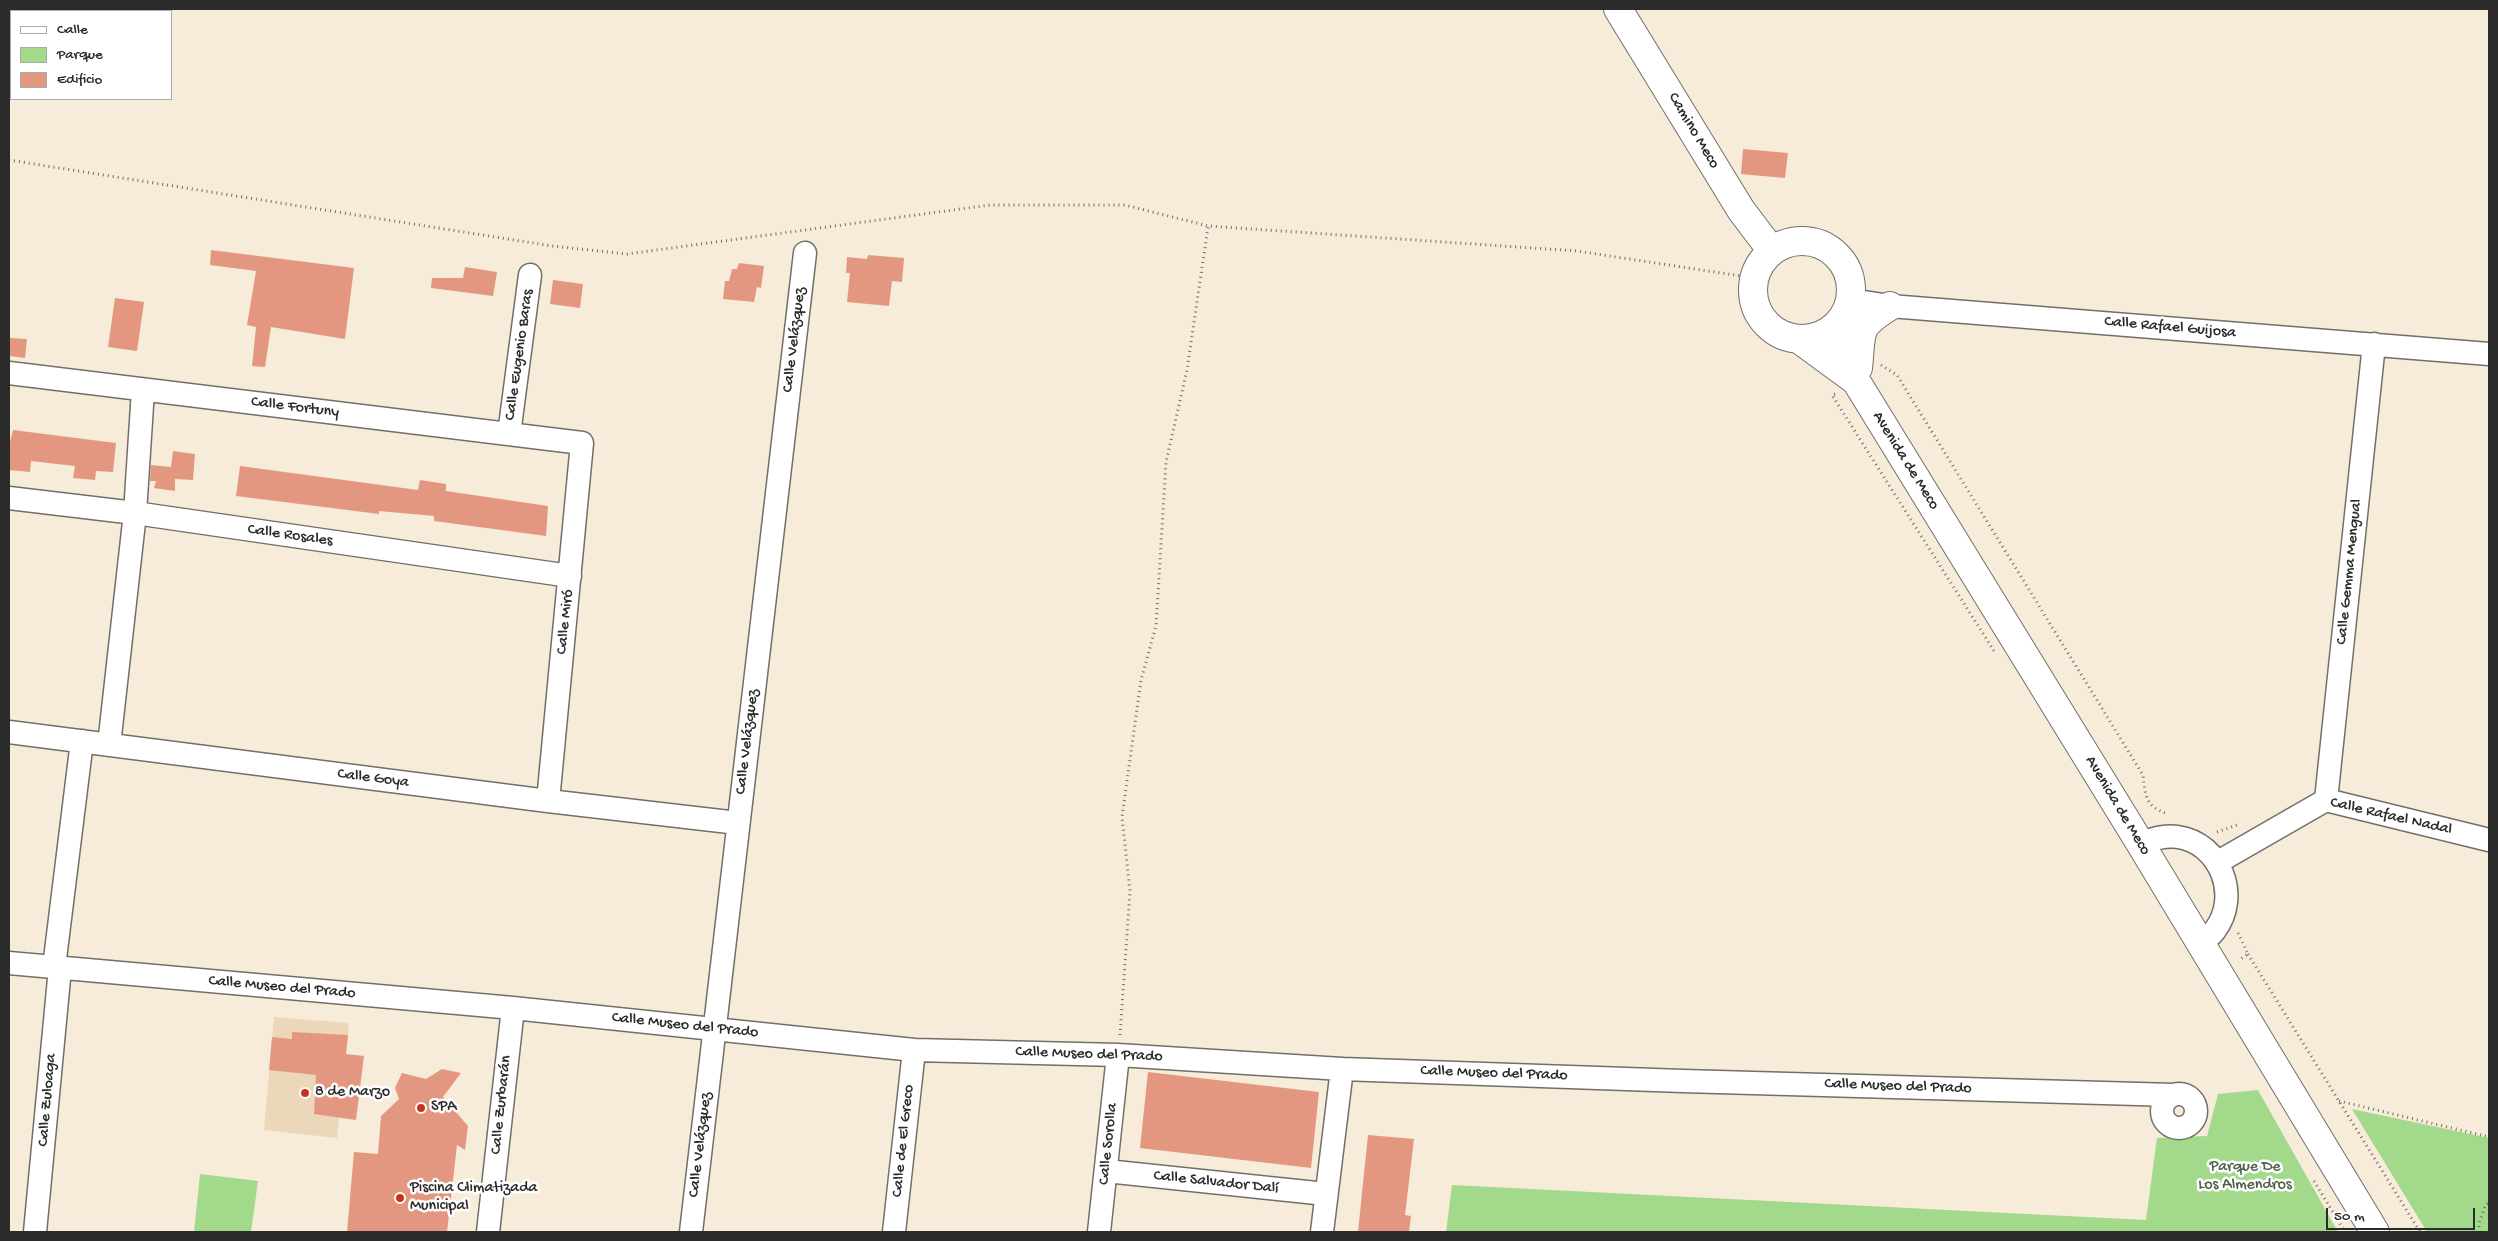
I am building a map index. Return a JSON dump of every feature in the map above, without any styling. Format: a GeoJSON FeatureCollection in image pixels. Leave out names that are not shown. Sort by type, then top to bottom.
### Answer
{"type":"FeatureCollection","features":[{"type":"Feature","properties":{"kind":"street","name":"Camino Meco"},"geometry":{"type":"LineString","coordinates":[[1618,9],[1741,210],[1772,251]]}},
{"type":"Feature","properties":{"kind":"street"},"geometry":{"type":"LineString","coordinates":[[1804,241],[1820,244],[1835,253],[1846,266],[1851,283],[1851,300],[1839,324],[1828,333],[1814,339],[1800,340],[1786,337],[1773,330],[1762,320],[1755,307],[1754,278],[1761,263],[1772,251],[1787,243],[1804,241]]}},
{"type":"Feature","properties":{"kind":"street","name":"Calle Velázquez"},"geometry":{"type":"LineString","coordinates":[[691,1232],[805,252]]}},
{"type":"Feature","properties":{"kind":"street","name":"Calle Eugenio Baras"},"geometry":{"type":"LineString","coordinates":[[509,434],[530,275]]}},
{"type":"Feature","properties":{"kind":"street","name":"Calle Rafael Guijosa"},"geometry":{"type":"LineString","coordinates":[[1851,300],[1890,306],[2489,354]]}},
{"type":"Feature","properties":{"kind":"street"},"geometry":{"type":"LineString","coordinates":[[1847,387],[1862,332],[1868,320],[1890,306]]}},
{"type":"Feature","properties":{"kind":"street","name":"Avenida de Meco"},"geometry":{"type":"LineString","coordinates":[[1839,324],[1847,387]]}},
{"type":"Feature","properties":{"kind":"street","name":"Avenida de Meco"},"geometry":{"type":"LineString","coordinates":[[1800,340],[1847,387],[2140,843],[2376,1232]]}},
{"type":"Feature","properties":{"kind":"street","name":"Calle Gemma Mengual"},"geometry":{"type":"LineString","coordinates":[[2326,800],[2374,344]]}},
{"type":"Feature","properties":{"kind":"street","name":"Calle Fortuny"},"geometry":{"type":"LineString","coordinates":[[9,373],[582,443]]}},
{"type":"Feature","properties":{"kind":"street"},"geometry":{"type":"LineString","coordinates":[[109,745],[135,513],[144,390]]}},
{"type":"Feature","properties":{"kind":"street","name":"Calle Miró"},"geometry":{"type":"LineString","coordinates":[[548,802],[582,443]]}},
{"type":"Feature","properties":{"kind":"street","name":"Calle Rosales"},"geometry":{"type":"LineString","coordinates":[[9,498],[135,513],[570,576]]}},
{"type":"Feature","properties":{"kind":"street","name":"Calle Goya"},"geometry":{"type":"LineString","coordinates":[[9,732],[548,802],[738,823]]}},
{"type":"Feature","properties":{"kind":"street","name":"Calle Zuloaga"},"geometry":{"type":"LineString","coordinates":[[35,1232],[57,968],[82,741]]}},
{"type":"Feature","properties":{"kind":"street","name":"Calle Rafael Nadal"},"geometry":{"type":"LineString","coordinates":[[2218,862],[2326,800],[2489,840]]}},
{"type":"Feature","properties":{"kind":"street"},"geometry":{"type":"LineString","coordinates":[[2140,843],[2164,836],[2192,840],[2207,849],[2218,862],[2225,878],[2224,913],[2215,930],[2201,943]]}},
{"type":"Feature","properties":{"kind":"street","name":"Calle Museo del Prado"},"geometry":{"type":"LineString","coordinates":[[9,963],[513,1008],[914,1050],[1118,1055],[1342,1068],[2173,1095]]}},
{"type":"Feature","properties":{"kind":"street","name":"Calle Zurbarán"},"geometry":{"type":"LineString","coordinates":[[488,1232],[513,1008]]}},
{"type":"Feature","properties":{"kind":"street","name":"Calle de El Greco"},"geometry":{"type":"LineString","coordinates":[[894,1232],[914,1050]]}},
{"type":"Feature","properties":{"kind":"street","name":"Calle Sorolla"},"geometry":{"type":"LineString","coordinates":[[1099,1232],[1118,1055]]}},
{"type":"Feature","properties":{"kind":"street"},"geometry":{"type":"LineString","coordinates":[[1322,1232],[1342,1068]]}},
{"type":"Feature","properties":{"kind":"street","name":"Calle Salvador Dalí"},"geometry":{"type":"LineString","coordinates":[[1106,1171],[1326,1194]]}},
{"type":"Feature","properties":{"kind":"path"},"geometry":{"type":"LineString","coordinates":[[9,160],[552,246],[627,254],[990,205],[1125,205],[1208,226],[1577,251],[1754,278]]}},
{"type":"Feature","properties":{"kind":"path"},"geometry":{"type":"LineString","coordinates":[[1118,1055],[1130,891],[1122,817],[1141,680],[1156,626],[1166,462],[1187,370],[1208,226]]}},
{"type":"Feature","properties":{"kind":"path"},"geometry":{"type":"LineString","coordinates":[[1880,365],[1897,375],[2143,775],[2146,798]]}},
{"type":"Feature","properties":{"kind":"path"},"geometry":{"type":"LineString","coordinates":[[1847,387],[1832,395],[1993,652],[1998,648]]}},
{"type":"Feature","properties":{"kind":"path"},"geometry":{"type":"LineString","coordinates":[[2248,954],[2420,1232]]}},
{"type":"Feature","properties":{"kind":"path"},"geometry":{"type":"LineString","coordinates":[[2339,1101],[2489,1137]]}},
{"type":"Feature","properties":{"kind":"path"},"geometry":{"type":"LineString","coordinates":[[2480,1232],[2479,1223],[2486,1204],[2489,1203]]}},
{"type":"Feature","properties":{"kind":"shaded area","name":"8 de Marzo"},"geometry":{"type":"Polygon","coordinates":[[[274,1017],[349,1023],[337,1138],[264,1130],[274,1017]]]}},
{"type":"Feature","properties":{"kind":"green space","name":"Parque De Los Almendros"},"geometry":{"type":"Polygon","coordinates":[[[2258,1090],[2338,1232],[1446,1232],[1452,1185],[2146,1220],[2157,1138],[2207,1136],[2218,1094],[2258,1090]]]}},
{"type":"Feature","properties":{"kind":"green space"},"geometry":{"type":"Polygon","coordinates":[[[2352,1109],[2489,1138],[2489,1232],[2427,1232],[2352,1109]]]}},
{"type":"Feature","properties":{"kind":"green space"},"geometry":{"type":"Polygon","coordinates":[[[200,1174],[258,1181],[251,1232],[194,1232],[200,1174]]]}},
{"type":"Feature","properties":{"kind":"building"},"geometry":{"type":"Polygon","coordinates":[[[1743,149],[1788,153],[1785,178],[1741,174],[1743,149]]]}},
{"type":"Feature","properties":{"kind":"building"},"geometry":{"type":"Polygon","coordinates":[[[211,250],[354,268],[345,339],[271,327],[265,367],[252,366],[256,327],[247,325],[256,271],[210,265],[211,250]]]}},
{"type":"Feature","properties":{"kind":"building"},"geometry":{"type":"Polygon","coordinates":[[[868,255],[904,258],[902,282],[892,281],[889,306],[847,302],[850,273],[846,273],[847,257],[867,259],[868,255]]]}},
{"type":"Feature","properties":{"kind":"building"},"geometry":{"type":"Polygon","coordinates":[[[739,263],[764,266],[761,288],[757,287],[754,302],[723,299],[725,281],[729,281],[732,269],[737,269],[739,263]]]}},
{"type":"Feature","properties":{"kind":"building"},"geometry":{"type":"Polygon","coordinates":[[[465,267],[497,272],[493,296],[431,288],[432,278],[463,278],[465,267]]]}},
{"type":"Feature","properties":{"kind":"building"},"geometry":{"type":"Polygon","coordinates":[[[553,280],[583,284],[580,308],[550,304],[553,280]]]}},
{"type":"Feature","properties":{"kind":"building"},"geometry":{"type":"Polygon","coordinates":[[[115,298],[144,302],[137,351],[108,347],[115,298]]]}},
{"type":"Feature","properties":{"kind":"building"},"geometry":{"type":"Polygon","coordinates":[[[10,338],[27,339],[25,358],[9,356],[10,338]]]}},
{"type":"Feature","properties":{"kind":"building"},"geometry":{"type":"Polygon","coordinates":[[[13,430],[116,443],[113,472],[96,471],[95,480],[73,478],[75,466],[31,461],[30,472],[9,470],[9,446],[13,430]]]}},
{"type":"Feature","properties":{"kind":"building"},"geometry":{"type":"Polygon","coordinates":[[[173,451],[195,454],[193,480],[175,479],[175,491],[154,488],[156,481],[150,481],[151,465],[171,467],[173,451]]]}},
{"type":"Feature","properties":{"kind":"building"},"geometry":{"type":"Polygon","coordinates":[[[240,466],[418,490],[420,480],[446,484],[446,491],[548,506],[546,536],[434,521],[434,516],[379,511],[379,514],[236,496],[240,466]]]}},
{"type":"Feature","properties":{"kind":"building"},"geometry":{"type":"Polygon","coordinates":[[[292,1032],[348,1035],[346,1054],[364,1056],[356,1120],[314,1114],[316,1075],[269,1070],[272,1037],[292,1039],[292,1032]]]}},
{"type":"Feature","properties":{"kind":"building"},"geometry":{"type":"Polygon","coordinates":[[[442,1069],[461,1073],[443,1097],[468,1126],[465,1150],[457,1145],[447,1232],[347,1232],[354,1152],[378,1154],[381,1116],[399,1099],[395,1088],[402,1073],[426,1079],[442,1069]]]}},
{"type":"Feature","properties":{"kind":"building"},"geometry":{"type":"Polygon","coordinates":[[[1148,1072],[1319,1092],[1311,1168],[1140,1148],[1148,1072]]]}},
{"type":"Feature","properties":{"kind":"building"},"geometry":{"type":"Polygon","coordinates":[[[1368,1135],[1414,1139],[1405,1215],[1411,1216],[1409,1232],[1358,1232],[1368,1135]]]}},
{"type":"Feature","properties":{"kind":"place","name":"8 de Marzo"},"geometry":{"type":"Point","coordinates":[305,1093]}},
{"type":"Feature","properties":{"kind":"place","name":"SPA"},"geometry":{"type":"Point","coordinates":[421,1108]}},
{"type":"Feature","properties":{"kind":"place","name":"Piscina Climatizada Municipal"},"geometry":{"type":"Point","coordinates":[400,1198]}}]}
